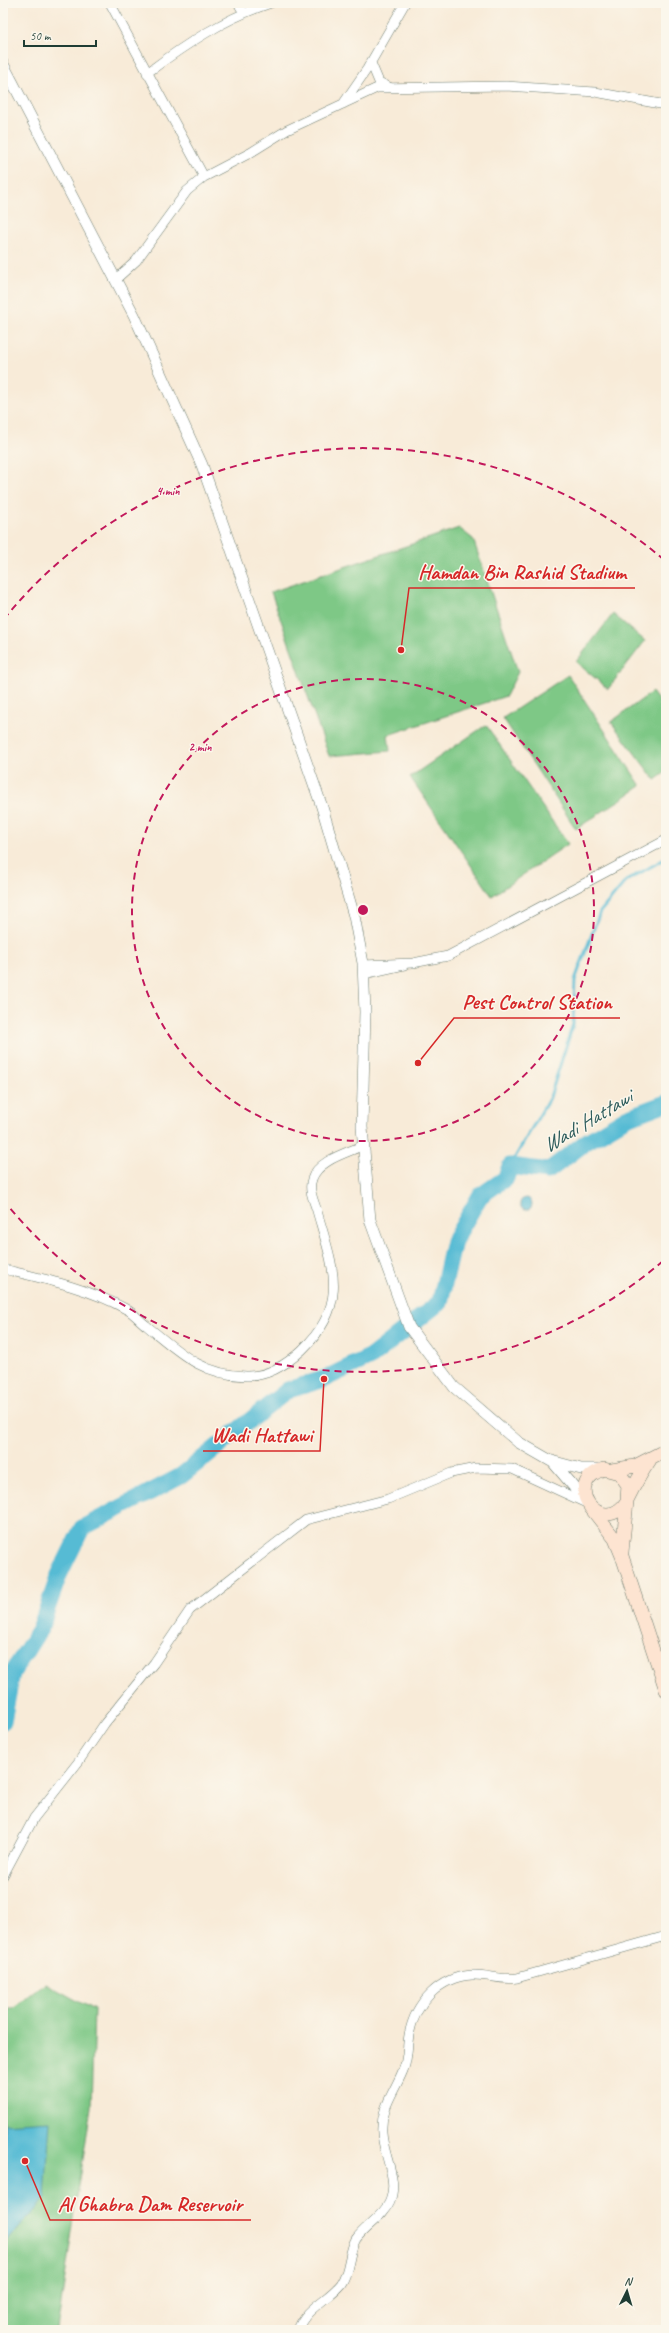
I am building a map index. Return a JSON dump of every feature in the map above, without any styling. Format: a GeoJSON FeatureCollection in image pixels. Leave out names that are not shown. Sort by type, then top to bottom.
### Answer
{"type":"FeatureCollection","features":[{"type":"Feature","properties":{"kind":"main road"},"geometry":{"type":"LineString","coordinates":[[666,1450],[650,1460],[635,1466],[608,1470],[591,1475],[585,1487],[588,1504],[615,1538],[666,1690]]}},
{"type":"Feature","properties":{"kind":"main road"},"geometry":{"type":"LineString","coordinates":[[588,1504],[596,1511],[610,1514],[623,1507],[635,1482],[650,1460]]}},
{"type":"Feature","properties":{"kind":"main road"},"geometry":{"type":"LineString","coordinates":[[608,1470],[624,1478],[628,1485],[622,1536],[622,1556]]}},
{"type":"Feature","properties":{"kind":"street"},"geometry":{"type":"LineString","coordinates":[[110,3],[204,177]]}},
{"type":"Feature","properties":{"kind":"street"},"geometry":{"type":"LineString","coordinates":[[238,3],[244,13]]}},
{"type":"Feature","properties":{"kind":"street"},"geometry":{"type":"LineString","coordinates":[[147,72],[180,48],[244,13],[272,3]]}},
{"type":"Feature","properties":{"kind":"street"},"geometry":{"type":"LineString","coordinates":[[342,105],[371,62],[405,3]]}},
{"type":"Feature","properties":{"kind":"street"},"geometry":{"type":"LineString","coordinates":[[371,62],[379,82],[391,88]]}},
{"type":"Feature","properties":{"kind":"street"},"geometry":{"type":"LineString","coordinates":[[3,64],[37,126],[134,315],[202,465],[322,807],[354,916],[363,970],[364,1145],[370,1220],[409,1327],[454,1387],[518,1442],[551,1461],[581,1469],[608,1470]]}},
{"type":"Feature","properties":{"kind":"street"},"geometry":{"type":"LineString","coordinates":[[115,280],[136,261],[187,191],[204,177],[243,157],[287,130],[377,88],[506,86],[580,91],[666,102]]}},
{"type":"Feature","properties":{"kind":"street"},"geometry":{"type":"LineString","coordinates":[[363,970],[448,956],[666,840]]}},
{"type":"Feature","properties":{"kind":"street"},"geometry":{"type":"LineString","coordinates":[[3,1269],[63,1283],[114,1303],[128,1310],[184,1356],[201,1367],[223,1375],[249,1376],[269,1373],[290,1362],[308,1345],[326,1318],[332,1305],[335,1277],[312,1195],[312,1177],[324,1164],[364,1145]]}},
{"type":"Feature","properties":{"kind":"street"},"geometry":{"type":"LineString","coordinates":[[551,1461],[588,1504]]}},
{"type":"Feature","properties":{"kind":"street"},"geometry":{"type":"LineString","coordinates":[[3,1876],[34,1818],[80,1761],[105,1723],[154,1663],[190,1610],[306,1520],[388,1499],[451,1473],[476,1468],[512,1469],[588,1504]]}},
{"type":"Feature","properties":{"kind":"street"},"geometry":{"type":"LineString","coordinates":[[298,2330],[307,2314],[341,2284],[356,2240],[384,2210],[390,2201],[393,2180],[382,2144],[384,2111],[404,2067],[414,2019],[425,1998],[443,1984],[459,1977],[476,1975],[501,1980],[517,1978],[666,1936]]}},
{"type":"Feature","properties":{"kind":"green space"},"geometry":{"type":"Polygon","coordinates":[[[459,528],[473,539],[518,672],[506,696],[388,735],[390,751],[329,756],[271,592],[459,528]]]}},
{"type":"Feature","properties":{"kind":"green space"},"geometry":{"type":"Polygon","coordinates":[[[613,614],[645,641],[608,689],[576,662],[613,614]]]}},
{"type":"Feature","properties":{"kind":"green space"},"geometry":{"type":"Polygon","coordinates":[[[568,675],[641,786],[576,829],[503,718],[568,675]]]}},
{"type":"Feature","properties":{"kind":"green space"},"geometry":{"type":"Polygon","coordinates":[[[652,692],[666,711],[666,772],[655,780],[611,722],[652,692]]]}},
{"type":"Feature","properties":{"kind":"green space"},"geometry":{"type":"Polygon","coordinates":[[[486,725],[568,844],[492,896],[410,777],[486,725]]]}},
{"type":"Feature","properties":{"kind":"green space"},"geometry":{"type":"Polygon","coordinates":[[[45,1983],[94,2010],[91,2107],[57,2330],[3,2330],[3,2009],[13,2009],[45,1983]]]}},
{"type":"Feature","properties":{"kind":"water"},"geometry":{"type":"Polygon","coordinates":[[[526,1198],[530,1200],[532,1204],[530,1208],[526,1210],[522,1208],[520,1204],[522,1200],[526,1198]]]}},
{"type":"Feature","properties":{"kind":"water"},"geometry":{"type":"Polygon","coordinates":[[[50,2121],[45,2198],[3,2245],[3,2124],[50,2121]]]}},
{"type":"Feature","properties":{"kind":"waterway"},"geometry":{"type":"LineString","coordinates":[[510,1166],[550,1097],[573,1024],[575,980],[600,912],[626,881],[666,858]]}},
{"type":"Feature","properties":{"kind":"waterway","name":"Wadi Hattawi"},"geometry":{"type":"LineString","coordinates":[[3,1721],[12,1673],[40,1629],[59,1575],[82,1528],[181,1476],[288,1390],[324,1379],[372,1356],[440,1302],[454,1241],[480,1196],[506,1178],[510,1166],[548,1171],[586,1142],[626,1118],[666,1103]]}},
{"type":"Feature","properties":{"kind":"place","name":"Hamdan Bin Rashid Stadium"},"geometry":{"type":"Point","coordinates":[401,650]}},
{"type":"Feature","properties":{"kind":"place","name":"Pest Control Station"},"geometry":{"type":"Point","coordinates":[418,1063]}},
{"type":"Feature","properties":{"kind":"place","name":"Wadi Hattawi"},"geometry":{"type":"Point","coordinates":[324,1379]}},
{"type":"Feature","properties":{"kind":"place","name":"Al Ghabra Dam Reservoir"},"geometry":{"type":"Point","coordinates":[25,2161]}}]}
